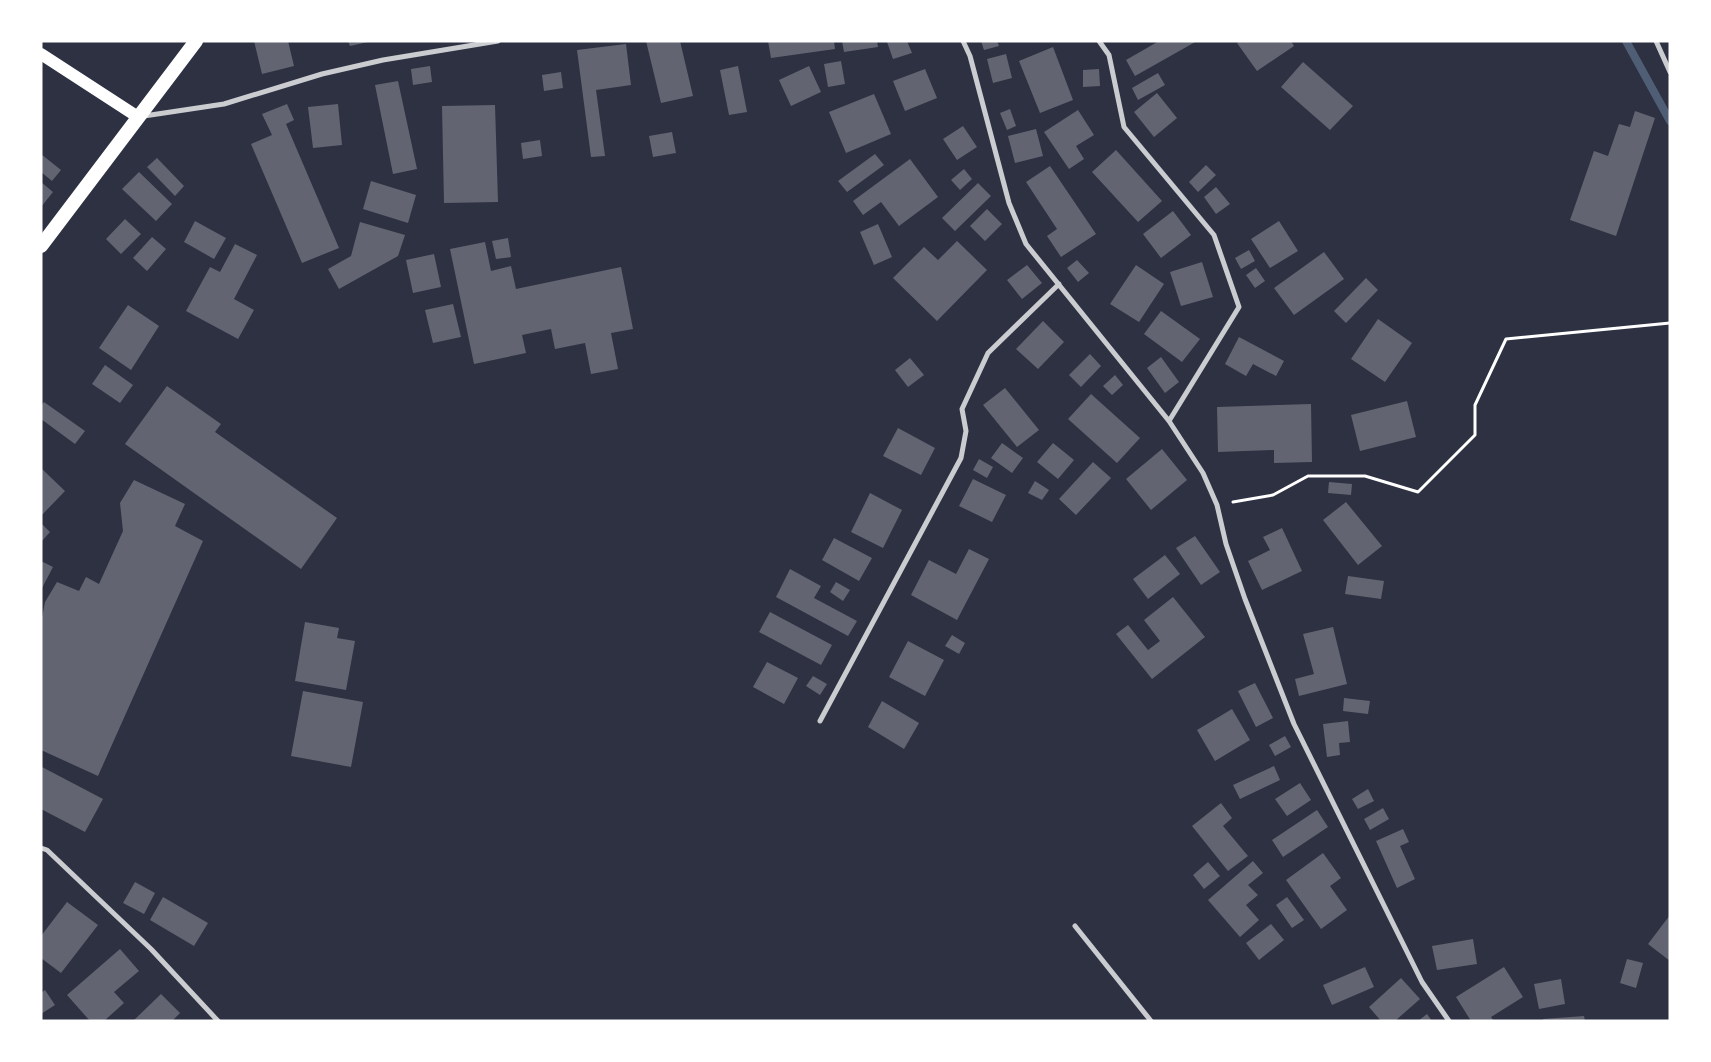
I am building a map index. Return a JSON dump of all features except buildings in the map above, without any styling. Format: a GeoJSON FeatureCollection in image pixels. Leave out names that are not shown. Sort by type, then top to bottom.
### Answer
{"type":"FeatureCollection","features":[{"type":"Feature","properties":{"kind":"highway"},"geometry":{"type":"LineString","coordinates":[[41,246],[196,41]]}},
{"type":"Feature","properties":{"kind":"main road"},"geometry":{"type":"LineString","coordinates":[[41,54],[138,117]]}},
{"type":"Feature","properties":{"kind":"street"},"geometry":{"type":"LineString","coordinates":[[138,117],[224,104],[322,74],[383,60],[498,41]]}},
{"type":"Feature","properties":{"kind":"street"},"geometry":{"type":"LineString","coordinates":[[964,41],[970,56],[1009,203],[1026,244],[1169,421],[1203,473],[1217,505],[1226,544],[1236,572],[1294,724],[1422,982],[1449,1021]]}},
{"type":"Feature","properties":{"kind":"street"},"geometry":{"type":"LineString","coordinates":[[1099,41],[1109,56],[1124,127],[1214,235],[1239,307],[1169,421]]}},
{"type":"Feature","properties":{"kind":"street"},"geometry":{"type":"LineString","coordinates":[[1656,41],[1670,72]]}},
{"type":"Feature","properties":{"kind":"street"},"geometry":{"type":"LineString","coordinates":[[820,720],[961,458],[966,431],[962,409],[988,353],[1059,284]]}},
{"type":"Feature","properties":{"kind":"street"},"geometry":{"type":"LineString","coordinates":[[41,848],[46,850],[152,949],[218,1021]]}},
{"type":"Feature","properties":{"kind":"street"},"geometry":{"type":"LineString","coordinates":[[1075,926],[1151,1021]]}},
{"type":"Feature","properties":{"kind":"path"},"geometry":{"type":"LineString","coordinates":[[1217,505],[1273,495],[1308,476],[1365,476],[1418,492],[1475,435],[1475,405],[1506,339],[1670,323]]}},
{"type":"Feature","properties":{"kind":"waterway"},"geometry":{"type":"LineString","coordinates":[[1626,41],[1670,121]]}}]}
